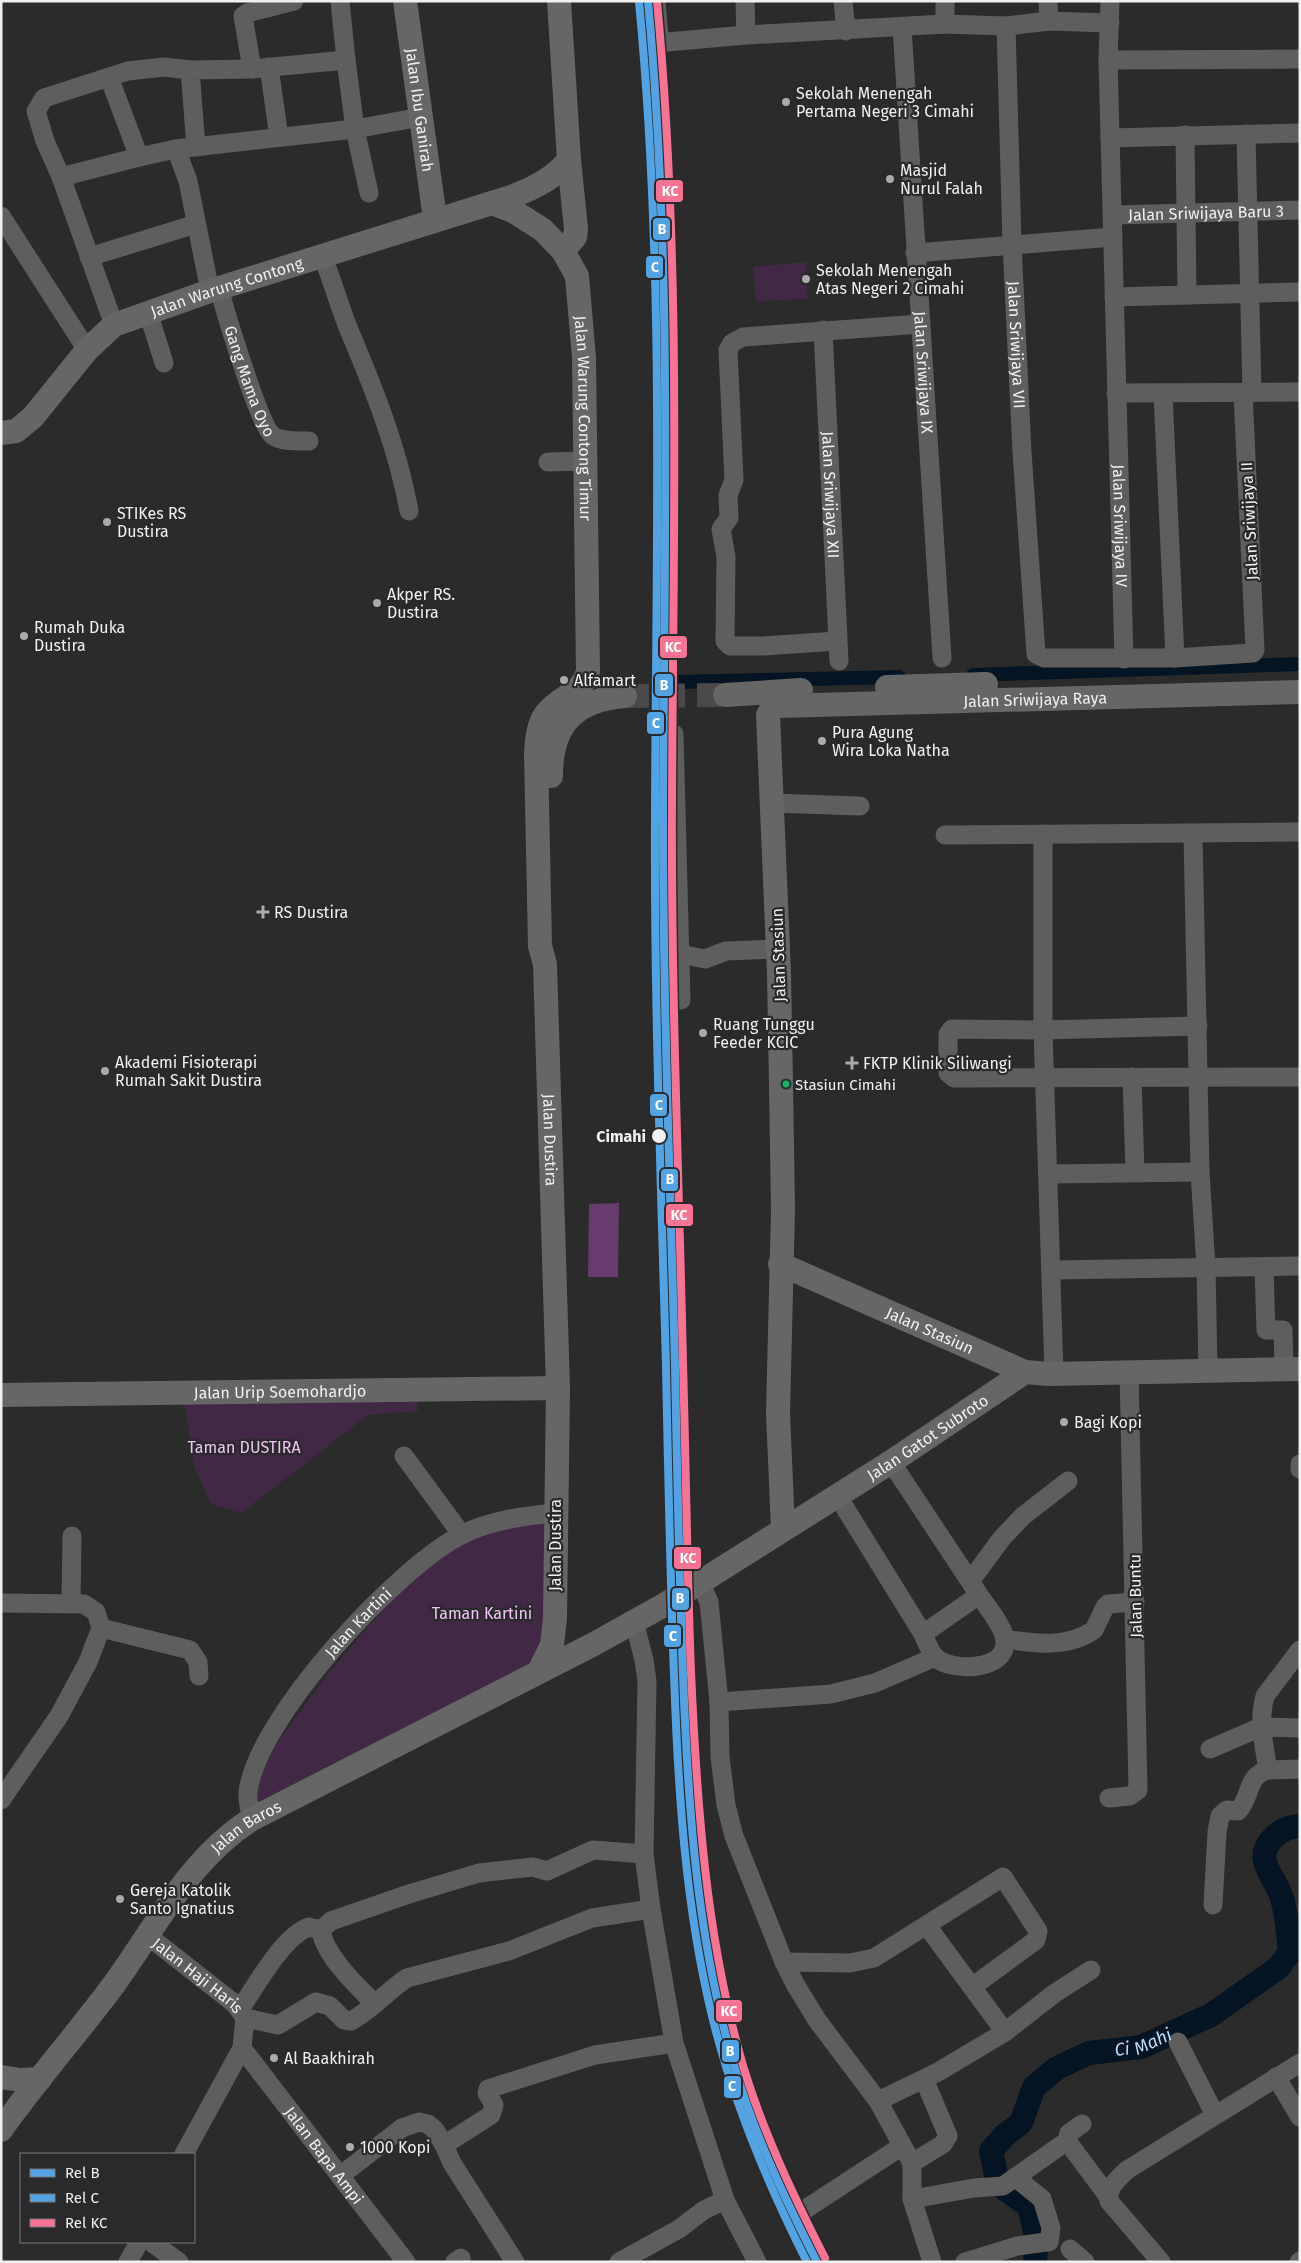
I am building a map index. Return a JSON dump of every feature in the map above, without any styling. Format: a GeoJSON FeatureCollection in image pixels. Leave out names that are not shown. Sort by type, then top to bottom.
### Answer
{"type":"FeatureCollection","features":[{"type":"Feature","properties":{"kind":"main road","name":"Jalan Ibu Ganirah"},"geometry":{"type":"LineString","coordinates":[[405,1],[435,219]]}},
{"type":"Feature","properties":{"kind":"main road"},"geometry":{"type":"LineString","coordinates":[[492,203],[530,221],[543,230],[563,251],[575,238],[576,229],[568,160],[559,1]]}},
{"type":"Feature","properties":{"kind":"main road","name":"Jalan Warung Contong"},"geometry":{"type":"LineString","coordinates":[[1,433],[16,431],[37,413],[87,350],[114,325],[214,289],[435,219],[492,203],[536,186],[555,175],[568,160]]}},
{"type":"Feature","properties":{"kind":"main road","name":"Jalan Warung Contong Timur"},"geometry":{"type":"LineString","coordinates":[[563,251],[577,276],[584,358],[588,671],[584,683]]}},
{"type":"Feature","properties":{"kind":"main road","name":"Jalan Sriwijaya Raya"},"geometry":{"type":"LineString","coordinates":[[725,695],[937,685],[1125,670],[1300,678]]}},
{"type":"Feature","properties":{"kind":"main road","name":"Jalan Dustira"},"geometry":{"type":"LineString","coordinates":[[539,1671],[552,1645],[555,1618],[558,1388],[546,964],[540,946],[536,753],[538,735],[546,713],[584,683]]}},
{"type":"Feature","properties":{"kind":"main road","name":"Jalan Sriwijaya Raya"},"geometry":{"type":"LineString","coordinates":[[772,708],[779,706],[1300,692]]}},
{"type":"Feature","properties":{"kind":"main road"},"geometry":{"type":"LineString","coordinates":[[546,964],[551,946],[551,763],[553,746],[559,731],[572,713],[589,702],[606,697],[625,696]]}},
{"type":"Feature","properties":{"kind":"main road","name":"Jalan Stasiun"},"geometry":{"type":"LineString","coordinates":[[772,708],[768,715],[778,949],[784,1210],[780,1264],[778,1413],[783,1529]]}},
{"type":"Feature","properties":{"kind":"main road","name":"Jalan Stasiun"},"geometry":{"type":"LineString","coordinates":[[780,1264],[1025,1372]]}},
{"type":"Feature","properties":{"kind":"main road"},"geometry":{"type":"LineString","coordinates":[[992,1396],[1001,1380],[999,1368],[993,1357]]}},
{"type":"Feature","properties":{"kind":"main road"},"geometry":{"type":"LineString","coordinates":[[1025,1372],[1054,1374],[1292,1369]]}},
{"type":"Feature","properties":{"kind":"main road","name":"Jalan Gatot Subroto"},"geometry":{"type":"LineString","coordinates":[[594,1644],[700,1582],[891,1462],[992,1396],[1025,1372]]}},
{"type":"Feature","properties":{"kind":"main road","name":"Jalan Urip Soemohardjo"},"geometry":{"type":"LineString","coordinates":[[1,1394],[558,1388]]}},
{"type":"Feature","properties":{"kind":"main road"},"geometry":{"type":"LineString","coordinates":[[555,1618],[572,1637],[584,1643],[594,1644]]}},
{"type":"Feature","properties":{"kind":"main road","name":"Jalan Baros"},"geometry":{"type":"LineString","coordinates":[[1,2130],[115,1982],[147,1935],[204,1859],[235,1829],[252,1818],[594,1644]]}},
{"type":"Feature","properties":{"kind":"main road"},"geometry":{"type":"LineString","coordinates":[[1,2077],[20,2080],[40,2079]]}},
{"type":"Feature","properties":{"kind":"street"},"geometry":{"type":"LineString","coordinates":[[278,137],[260,68],[243,16],[247,13],[294,1]]}},
{"type":"Feature","properties":{"kind":"street"},"geometry":{"type":"LineString","coordinates":[[340,1],[355,129],[369,193]]}},
{"type":"Feature","properties":{"kind":"street"},"geometry":{"type":"LineString","coordinates":[[656,1],[659,37],[667,42],[746,35],[946,24],[1006,26],[1049,21],[1110,23]]}},
{"type":"Feature","properties":{"kind":"street"},"geometry":{"type":"LineString","coordinates":[[745,1],[746,35]]}},
{"type":"Feature","properties":{"kind":"street"},"geometry":{"type":"LineString","coordinates":[[843,1],[846,31]]}},
{"type":"Feature","properties":{"kind":"street"},"geometry":{"type":"LineString","coordinates":[[945,1],[946,24]]}},
{"type":"Feature","properties":{"kind":"street"},"geometry":{"type":"LineString","coordinates":[[1048,1],[1049,21]]}},
{"type":"Feature","properties":{"kind":"street","name":"Jalan Sriwijaya IV"},"geometry":{"type":"LineString","coordinates":[[1110,1],[1108,60],[1114,215],[1116,393],[1125,670]]}},
{"type":"Feature","properties":{"kind":"street","name":"Jalan Sriwijaya VII"},"geometry":{"type":"LineString","coordinates":[[1006,26],[1012,244],[1034,648],[1036,654],[1044,658],[1125,670]]}},
{"type":"Feature","properties":{"kind":"street","name":"Jalan Sriwijaya IX"},"geometry":{"type":"LineString","coordinates":[[902,27],[942,658]]}},
{"type":"Feature","properties":{"kind":"street"},"geometry":{"type":"LineString","coordinates":[[1108,60],[1300,59]]}},
{"type":"Feature","properties":{"kind":"street"},"geometry":{"type":"LineString","coordinates":[[114,325],[61,177],[45,141],[36,111],[44,98],[108,77],[147,68],[164,67],[190,70],[260,68],[346,60]]}},
{"type":"Feature","properties":{"kind":"street"},"geometry":{"type":"LineString","coordinates":[[190,70],[196,147]]}},
{"type":"Feature","properties":{"kind":"street"},"geometry":{"type":"LineString","coordinates":[[108,77],[138,157]]}},
{"type":"Feature","properties":{"kind":"street"},"geometry":{"type":"LineString","coordinates":[[61,177],[176,149],[355,129],[420,116]]}},
{"type":"Feature","properties":{"kind":"street"},"geometry":{"type":"LineString","coordinates":[[1110,138],[1300,133]]}},
{"type":"Feature","properties":{"kind":"street","name":"Jalan Sriwijaya II"},"geometry":{"type":"LineString","coordinates":[[1175,658],[1249,655],[1255,650],[1248,393],[1250,293],[1246,134]]}},
{"type":"Feature","properties":{"kind":"street"},"geometry":{"type":"LineString","coordinates":[[1184,135],[1186,295]]}},
{"type":"Feature","properties":{"kind":"street","name":"Gang Mama Oyo"},"geometry":{"type":"LineString","coordinates":[[176,149],[188,181],[196,224],[214,289],[254,398],[268,430],[275,437],[309,441]]}},
{"type":"Feature","properties":{"kind":"street","name":"Jalan Sriwijaya Baru 3"},"geometry":{"type":"LineString","coordinates":[[1114,215],[1300,210]]}},
{"type":"Feature","properties":{"kind":"street"},"geometry":{"type":"LineString","coordinates":[[1,216],[87,350]]}},
{"type":"Feature","properties":{"kind":"street"},"geometry":{"type":"LineString","coordinates":[[89,257],[196,224]]}},
{"type":"Feature","properties":{"kind":"street"},"geometry":{"type":"LineString","coordinates":[[915,253],[1113,237]]}},
{"type":"Feature","properties":{"kind":"street"},"geometry":{"type":"LineString","coordinates":[[322,255],[350,331],[363,359],[403,480],[409,511]]}},
{"type":"Feature","properties":{"kind":"street"},"geometry":{"type":"LineString","coordinates":[[1114,297],[1300,292]]}},
{"type":"Feature","properties":{"kind":"street"},"geometry":{"type":"LineString","coordinates":[[148,312],[164,363]]}},
{"type":"Feature","properties":{"kind":"street"},"geometry":{"type":"LineString","coordinates":[[837,641],[763,646],[730,646],[725,641],[726,557],[721,529],[729,518],[728,495],[734,484],[728,350],[738,338],[921,324]]}},
{"type":"Feature","properties":{"kind":"street","name":"Jalan Sriwijaya XII"},"geometry":{"type":"LineString","coordinates":[[823,330],[839,660]]}},
{"type":"Feature","properties":{"kind":"street"},"geometry":{"type":"LineString","coordinates":[[1116,393],[1300,392]]}},
{"type":"Feature","properties":{"kind":"street"},"geometry":{"type":"LineString","coordinates":[[1125,670],[1175,658],[1163,393]]}},
{"type":"Feature","properties":{"kind":"street"},"geometry":{"type":"LineString","coordinates":[[548,462],[585,461]]}},
{"type":"Feature","properties":{"kind":"street"},"geometry":{"type":"LineString","coordinates":[[674,734],[681,1000]]}},
{"type":"Feature","properties":{"kind":"street"},"geometry":{"type":"LineString","coordinates":[[772,803],[860,806]]}},
{"type":"Feature","properties":{"kind":"street"},"geometry":{"type":"LineString","coordinates":[[946,835],[1300,832]]}},
{"type":"Feature","properties":{"kind":"street"},"geometry":{"type":"LineString","coordinates":[[1043,834],[1043,1030],[1054,1374]]}},
{"type":"Feature","properties":{"kind":"street"},"geometry":{"type":"LineString","coordinates":[[1193,834],[1200,1172],[1206,1266],[1208,1370]]}},
{"type":"Feature","properties":{"kind":"street"},"geometry":{"type":"LineString","coordinates":[[680,954],[704,959],[726,951],[778,949]]}},
{"type":"Feature","properties":{"kind":"street"},"geometry":{"type":"LineString","coordinates":[[1198,1026],[1043,1030],[952,1029],[948,1034],[948,1072],[954,1078],[1300,1077]]}},
{"type":"Feature","properties":{"kind":"street"},"geometry":{"type":"LineString","coordinates":[[1132,1077],[1135,1172]]}},
{"type":"Feature","properties":{"kind":"street"},"geometry":{"type":"LineString","coordinates":[[1048,1174],[1200,1172]]}},
{"type":"Feature","properties":{"kind":"street"},"geometry":{"type":"LineString","coordinates":[[1052,1270],[1206,1266],[1264,1268],[1300,1266]]}},
{"type":"Feature","properties":{"kind":"street"},"geometry":{"type":"LineString","coordinates":[[1264,1268],[1266,1330],[1283,1330],[1292,1369]]}},
{"type":"Feature","properties":{"kind":"street","name":"Jalan Buntu"},"geometry":{"type":"LineString","coordinates":[[1109,1798],[1130,1796],[1138,1790],[1129,1371]]}},
{"type":"Feature","properties":{"kind":"street"},"geometry":{"type":"LineString","coordinates":[[404,1456],[462,1534]]}},
{"type":"Feature","properties":{"kind":"street"},"geometry":{"type":"LineString","coordinates":[[837,1495],[923,1634],[935,1657],[948,1665],[958,1667],[988,1664],[998,1658],[1004,1649],[1005,1639],[975,1587],[891,1462]]}},
{"type":"Feature","properties":{"kind":"street"},"geometry":{"type":"LineString","coordinates":[[1300,1464],[1300,1469]]}},
{"type":"Feature","properties":{"kind":"street"},"geometry":{"type":"LineString","coordinates":[[923,1634],[975,1587],[1002,1538],[1023,1516],[1068,1481]]}},
{"type":"Feature","properties":{"kind":"street","name":"Jalan Kartini"},"geometry":{"type":"LineString","coordinates":[[252,1818],[248,1792],[253,1773],[266,1744],[292,1701],[346,1633],[427,1558],[462,1534],[492,1523],[523,1516],[555,1513]]}},
{"type":"Feature","properties":{"kind":"street"},"geometry":{"type":"LineString","coordinates":[[71,1603],[72,1536]]}},
{"type":"Feature","properties":{"kind":"street"},"geometry":{"type":"LineString","coordinates":[[700,1582],[709,1602],[719,1702],[720,1757],[726,1805],[734,1836],[784,1962],[817,2020],[878,2101],[912,2163],[912,2199],[932,2262]]}},
{"type":"Feature","properties":{"kind":"street"},"geometry":{"type":"LineString","coordinates":[[1005,1639],[1052,1644],[1073,1640],[1094,1630],[1104,1607],[1108,1604],[1135,1602]]}},
{"type":"Feature","properties":{"kind":"street"},"geometry":{"type":"LineString","coordinates":[[1,1603],[84,1604],[96,1612],[101,1628],[88,1662],[60,1716],[1,1800]]}},
{"type":"Feature","properties":{"kind":"street"},"geometry":{"type":"LineString","coordinates":[[634,1621],[648,1681],[644,1854],[651,1909],[674,2044],[724,2200],[756,2262]]}},
{"type":"Feature","properties":{"kind":"street"},"geometry":{"type":"LineString","coordinates":[[101,1628],[190,1650],[198,1662],[200,1676]]}},
{"type":"Feature","properties":{"kind":"street"},"geometry":{"type":"LineString","coordinates":[[1268,1770],[1261,1727],[1265,1696],[1300,1650]]}},
{"type":"Feature","properties":{"kind":"street"},"geometry":{"type":"LineString","coordinates":[[719,1702],[831,1694],[875,1683],[935,1657]]}},
{"type":"Feature","properties":{"kind":"street"},"geometry":{"type":"LineString","coordinates":[[1210,1749],[1261,1727],[1300,1728]]}},
{"type":"Feature","properties":{"kind":"street"},"geometry":{"type":"LineString","coordinates":[[1213,1905],[1217,1832],[1220,1816],[1227,1810],[1238,1811],[1242,1807],[1252,1780],[1262,1771],[1300,1769]]}},
{"type":"Feature","properties":{"kind":"street"},"geometry":{"type":"LineString","coordinates":[[321,1930],[331,1921],[409,1894],[479,1873],[532,1867],[547,1871],[593,1850],[644,1854]]}},
{"type":"Feature","properties":{"kind":"street"},"geometry":{"type":"LineString","coordinates":[[784,1962],[818,1963],[863,1961],[874,1958],[1003,1877],[1038,1931],[1039,1936],[972,1987]]}},
{"type":"Feature","properties":{"kind":"street"},"geometry":{"type":"LineString","coordinates":[[321,1930],[309,1927],[293,1939],[269,1964],[242,2014],[278,2025],[316,2002],[330,2006],[348,2022],[375,2004],[392,1987],[407,1978],[509,1951],[592,1918],[651,1909]]}},
{"type":"Feature","properties":{"kind":"street"},"geometry":{"type":"LineString","coordinates":[[927,1926],[1006,2032]]}},
{"type":"Feature","properties":{"kind":"street"},"geometry":{"type":"LineString","coordinates":[[321,1930],[322,1938],[346,1975],[375,2004]]}},
{"type":"Feature","properties":{"kind":"street","name":"Jalan Haji Haris"},"geometry":{"type":"LineString","coordinates":[[147,1935],[242,2014],[242,2048],[185,2153]]}},
{"type":"Feature","properties":{"kind":"street"},"geometry":{"type":"LineString","coordinates":[[878,2101],[924,2079],[1006,2032],[1055,1993],[1091,1970]]}},
{"type":"Feature","properties":{"kind":"street"},"geometry":{"type":"LineString","coordinates":[[1178,2042],[1215,2115]]}},
{"type":"Feature","properties":{"kind":"street"},"geometry":{"type":"LineString","coordinates":[[444,2145],[491,2115],[494,2105],[487,2093],[488,2089],[595,2055],[674,2044]]}},
{"type":"Feature","properties":{"kind":"street","name":"Jalan Bapa Ampi"},"geometry":{"type":"LineString","coordinates":[[242,2048],[340,2176],[397,2259]]}},
{"type":"Feature","properties":{"kind":"street"},"geometry":{"type":"LineString","coordinates":[[1108,2196],[1114,2182],[1127,2170],[1276,2076],[1300,2063]]}},
{"type":"Feature","properties":{"kind":"street"},"geometry":{"type":"LineString","coordinates":[[1276,2076],[1300,2117]]}},
{"type":"Feature","properties":{"kind":"street"},"geometry":{"type":"LineString","coordinates":[[912,2163],[943,2144],[948,2136],[924,2079]]}},
{"type":"Feature","properties":{"kind":"street"},"geometry":{"type":"LineString","coordinates":[[340,2176],[408,2124],[419,2122],[428,2124],[435,2130],[452,2163],[515,2262]]}},
{"type":"Feature","properties":{"kind":"street"},"geometry":{"type":"LineString","coordinates":[[912,2199],[974,2188],[1003,2186],[1067,2141],[1069,2133],[1082,2124]]}},
{"type":"Feature","properties":{"kind":"street"},"geometry":{"type":"LineString","coordinates":[[1067,2141],[1108,2196],[1109,2201],[1161,2262]]}},
{"type":"Feature","properties":{"kind":"street"},"geometry":{"type":"LineString","coordinates":[[798,2214],[902,2146]]}},
{"type":"Feature","properties":{"kind":"street"},"geometry":{"type":"LineString","coordinates":[[965,2262],[1017,2246],[1048,2242],[1051,2228],[1042,2199],[1014,2179]]}},
{"type":"Feature","properties":{"kind":"street"},"geometry":{"type":"LineString","coordinates":[[619,2262],[679,2229],[704,2210],[724,2200]]}},
{"type":"Feature","properties":{"kind":"street"},"geometry":{"type":"LineString","coordinates":[[128,2262],[138,2243]]}},
{"type":"Feature","properties":{"kind":"street"},"geometry":{"type":"LineString","coordinates":[[152,2243],[179,2262]]}},
{"type":"Feature","properties":{"kind":"street"},"geometry":{"type":"LineString","coordinates":[[1070,2249],[1085,2262]]}},
{"type":"Feature","properties":{"kind":"green space"},"geometry":{"type":"Polygon","coordinates":[[[805,262],[808,298],[756,302],[753,267],[805,262]]]}},
{"type":"Feature","properties":{"kind":"green space","name":"Taman DUSTIRA"},"geometry":{"type":"Polygon","coordinates":[[[416,1393],[418,1411],[368,1415],[241,1513],[211,1504],[194,1466],[184,1398],[416,1393]]]}},
{"type":"Feature","properties":{"kind":"green space","name":"Taman Kartini"},"geometry":{"type":"Polygon","coordinates":[[[548,1523],[546,1648],[525,1668],[256,1810],[259,1778],[275,1746],[331,1670],[394,1597],[431,1566],[472,1537],[499,1525],[548,1523]]]}},
{"type":"Feature","properties":{"kind":"shaded area"},"geometry":{"type":"Polygon","coordinates":[[[619,1203],[618,1277],[588,1277],[589,1204],[619,1203]]]}},
{"type":"Feature","properties":{"kind":"waterway"},"geometry":{"type":"LineString","coordinates":[[973,675],[1300,664]]}},
{"type":"Feature","properties":{"kind":"waterway"},"geometry":{"type":"LineString","coordinates":[[677,682],[899,677]]}},
{"type":"Feature","properties":{"kind":"waterway","name":"Ci Mahi"},"geometry":{"type":"LineString","coordinates":[[1035,2262],[1037,2240],[1029,2206],[998,2184],[991,2151],[1005,2135],[1021,2123],[1034,2087],[1057,2068],[1089,2053],[1141,2047],[1211,2015],[1278,1968],[1290,1952],[1287,1925],[1282,1898],[1266,1867],[1265,1852],[1268,1844],[1275,1836],[1290,1827],[1300,1826]]}},
{"type":"Feature","properties":{"kind":"tunnel"},"geometry":{"type":"LineString","coordinates":[[625,696],[725,695]]}},
{"type":"Feature","properties":{"kind":"rail line","name":"B"},"geometry":{"type":"LineString","coordinates":[[648,1],[656,102],[664,306],[664,953],[680,1598],[688,1775],[703,1925],[723,2023],[736,2072],[762,2145],[817,2262]]}},
{"type":"Feature","properties":{"kind":"rail line","name":"KC"},"geometry":{"type":"LineString","coordinates":[[657,1],[665,101],[673,301],[673,942],[688,1595],[696,1772],[712,1922],[731,2020],[744,2069],[770,2141],[825,2258]]}},
{"type":"Feature","properties":{"kind":"rail line","name":"C"},"geometry":{"type":"LineString","coordinates":[[639,2],[653,205],[656,307],[655,884],[657,1022],[671,1598],[684,1847],[695,1932],[720,2048],[752,2142],[807,2262]]}},
{"type":"Feature","properties":{"kind":"place","name":"Sekolah Menengah Pertama Negeri 3 Cimahi"},"geometry":{"type":"Point","coordinates":[786,102]}},
{"type":"Feature","properties":{"kind":"place","name":"Masjid Nurul Falah"},"geometry":{"type":"Point","coordinates":[890,179]}},
{"type":"Feature","properties":{"kind":"place","name":"Sekolah Menengah Atas Negeri 2 Cimahi"},"geometry":{"type":"Point","coordinates":[806,279]}},
{"type":"Feature","properties":{"kind":"place","name":"STIKes RS Dustira"},"geometry":{"type":"Point","coordinates":[107,522]}},
{"type":"Feature","properties":{"kind":"place","name":"Akper RS. Dustira"},"geometry":{"type":"Point","coordinates":[377,603]}},
{"type":"Feature","properties":{"kind":"place","name":"Rumah Duka Dustira"},"geometry":{"type":"Point","coordinates":[24,636]}},
{"type":"Feature","properties":{"kind":"place","name":"Alfamart"},"geometry":{"type":"Point","coordinates":[564,680]}},
{"type":"Feature","properties":{"kind":"place","name":"Pura Agung Wira Loka Natha"},"geometry":{"type":"Point","coordinates":[822,741]}},
{"type":"Feature","properties":{"kind":"place","name":"RS Dustira"},"geometry":{"type":"Point","coordinates":[263,912]}},
{"type":"Feature","properties":{"kind":"place","name":"Ruang Tunggu Feeder KCIC"},"geometry":{"type":"Point","coordinates":[703,1033]}},
{"type":"Feature","properties":{"kind":"place","name":"FKTP Klinik Siliwangi"},"geometry":{"type":"Point","coordinates":[852,1063]}},
{"type":"Feature","properties":{"kind":"place","name":"Akademi Fisioterapi Rumah Sakit Dustira"},"geometry":{"type":"Point","coordinates":[105,1071]}},
{"type":"Feature","properties":{"kind":"place","name":"Stasiun Cimahi"},"geometry":{"type":"Point","coordinates":[786,1084]}},
{"type":"Feature","properties":{"kind":"place","name":"Cimahi"},"geometry":{"type":"Point","coordinates":[659,1136]}},
{"type":"Feature","properties":{"kind":"place","name":"Bagi Kopi"},"geometry":{"type":"Point","coordinates":[1064,1422]}},
{"type":"Feature","properties":{"kind":"place","name":"Gereja Katolik Santo Ignatius"},"geometry":{"type":"Point","coordinates":[120,1899]}},
{"type":"Feature","properties":{"kind":"place","name":"Al Baakhirah"},"geometry":{"type":"Point","coordinates":[274,2058]}},
{"type":"Feature","properties":{"kind":"place","name":"1000 Kopi"},"geometry":{"type":"Point","coordinates":[350,2147]}}]}
